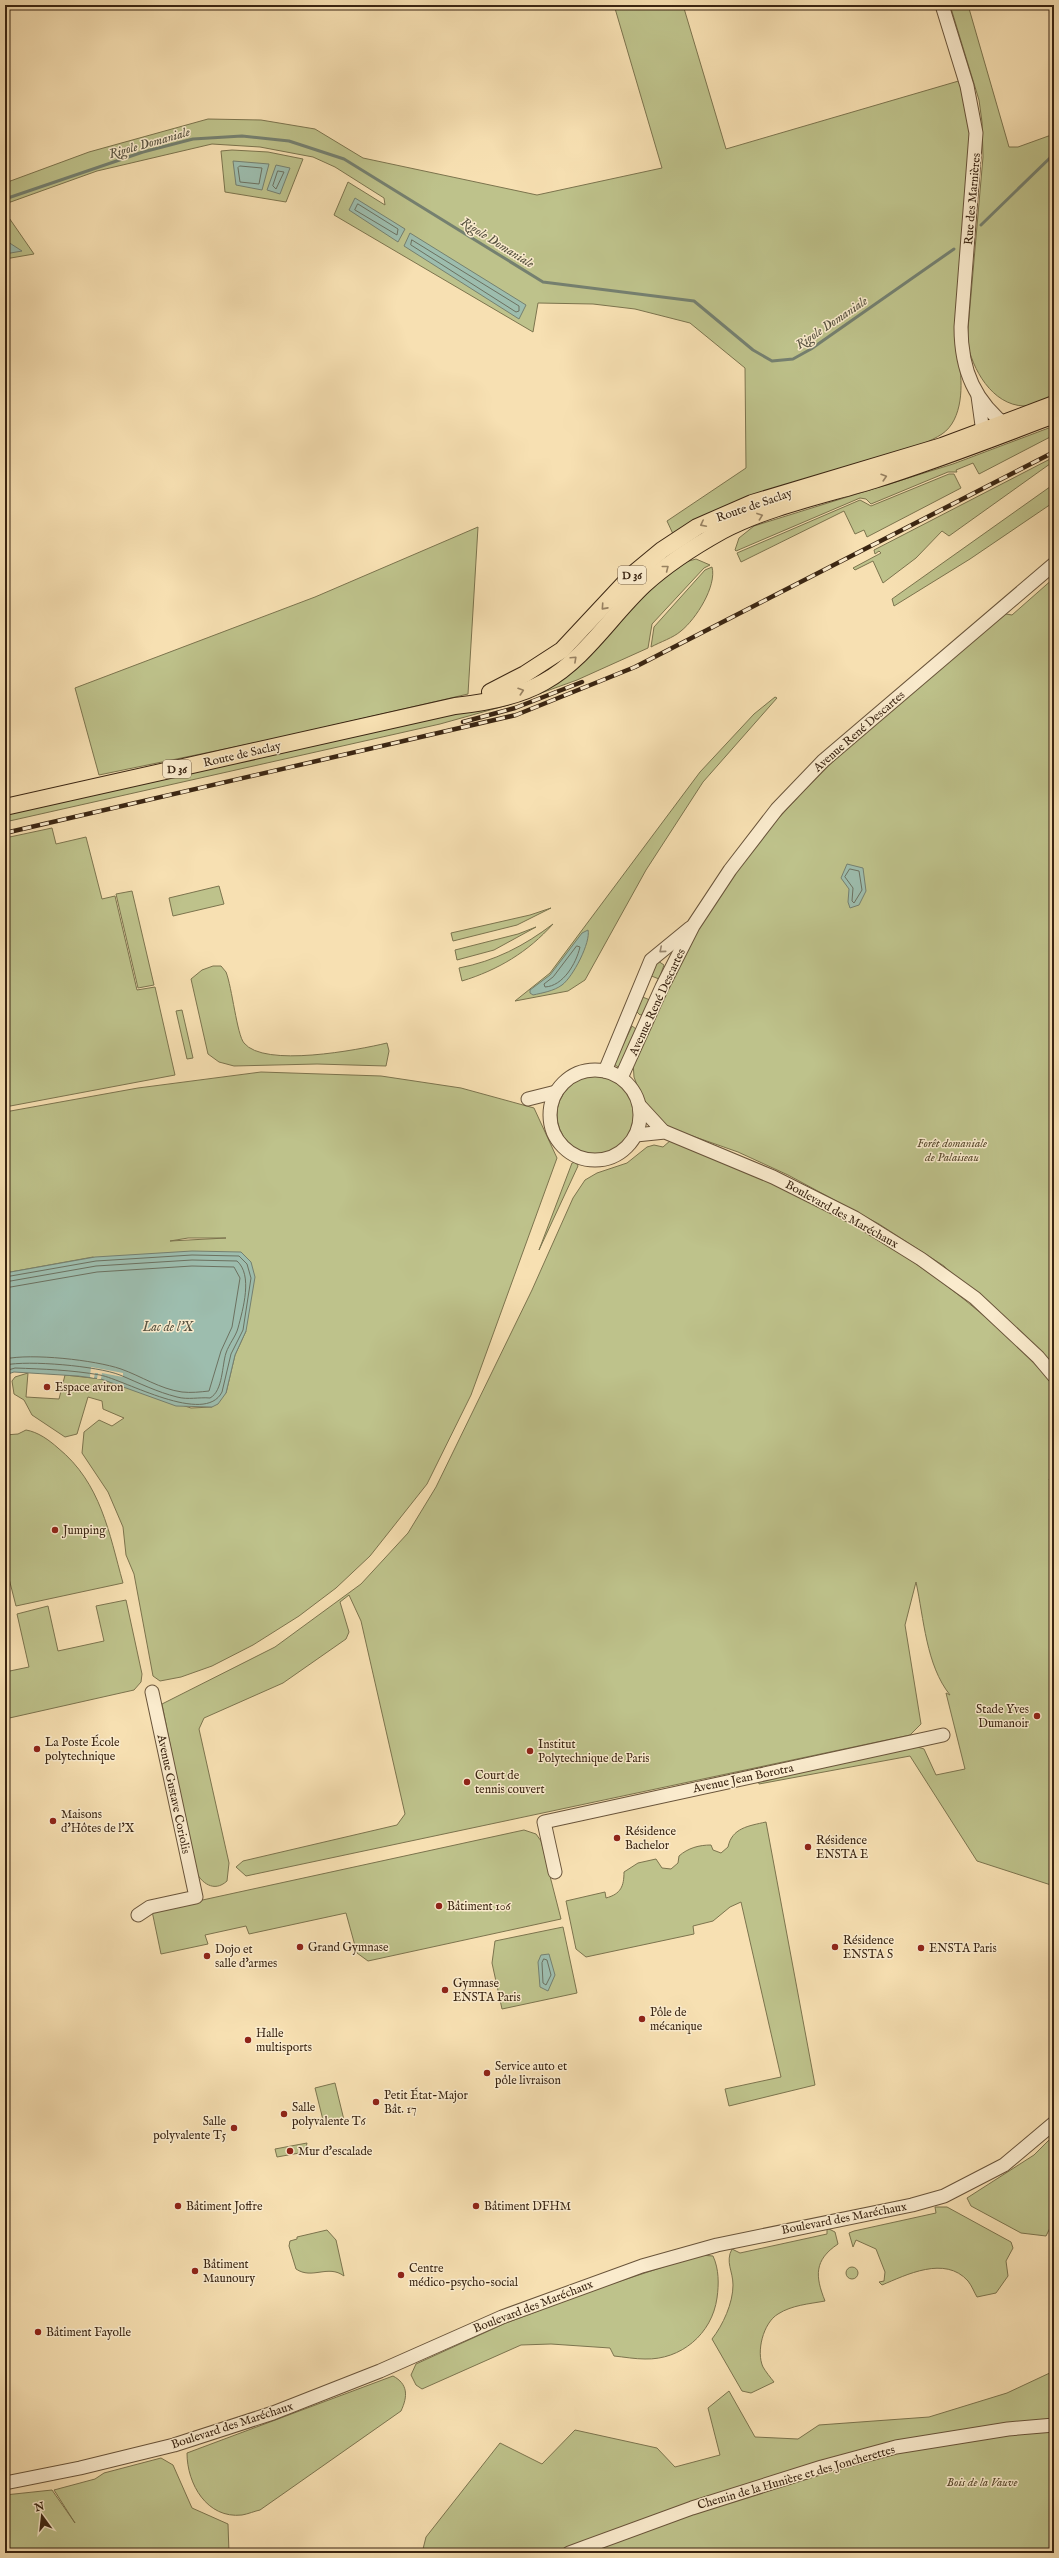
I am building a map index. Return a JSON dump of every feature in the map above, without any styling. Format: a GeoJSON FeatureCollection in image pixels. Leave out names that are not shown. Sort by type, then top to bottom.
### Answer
{"type":"FeatureCollection","features":[{"type":"Feature","properties":{"kind":"main road","name":"Route de Saclay"},"geometry":{"type":"LineString","coordinates":[[1008,427],[1054,404]]}},
{"type":"Feature","properties":{"kind":"main road","name":"Route de Saclay"},"geometry":{"type":"LineString","coordinates":[[5,807],[455,706],[504,686],[562,650],[633,574],[662,550],[697,527],[752,503],[942,446],[983,436],[1008,427],[1054,415]]}},
{"type":"Feature","properties":{"kind":"street","name":"Rue des Marnières"},"geometry":{"type":"LineString","coordinates":[[942,5],[967,86],[976,133],[961,340],[963,360],[978,394],[991,414],[1008,427]]}},
{"type":"Feature","properties":{"kind":"street","name":"Rue des Marnières"},"geometry":{"type":"LineString","coordinates":[[978,394],[983,436]]}},
{"type":"Feature","properties":{"kind":"street","name":"Avenue René Descartes"},"geometry":{"type":"LineString","coordinates":[[621,1078],[662,987],[693,926],[730,870],[777,809],[804,780],[1054,564]]}},
{"type":"Feature","properties":{"kind":"street","name":"Avenue René Descartes"},"geometry":{"type":"LineString","coordinates":[[605,1071],[651,960],[693,926]]}},
{"type":"Feature","properties":{"kind":"street"},"geometry":{"type":"LineString","coordinates":[[550,1118],[556,1092],[569,1078],[586,1071],[605,1071],[621,1078],[630,1086],[640,1106],[639,1126],[636,1135],[629,1145],[611,1157],[588,1160],[573,1154],[561,1144],[556,1136],[550,1118],[543,1109],[528,1099],[556,1092]]}},
{"type":"Feature","properties":{"kind":"street","name":"Boulevard des Maréchaux"},"geometry":{"type":"LineString","coordinates":[[640,1106],[663,1131],[773,1176],[855,1218],[921,1259],[975,1298],[1038,1357],[1054,1376]]}},
{"type":"Feature","properties":{"kind":"street"},"geometry":{"type":"LineString","coordinates":[[636,1135],[663,1131]]}},
{"type":"Feature","properties":{"kind":"street","name":"Avenue Gustave Coriolis"},"geometry":{"type":"LineString","coordinates":[[138,1916],[150,1907],[196,1897],[152,1692]]}},
{"type":"Feature","properties":{"kind":"street","name":"Avenue Jean Borotra"},"geometry":{"type":"LineString","coordinates":[[555,1872],[544,1822],[943,1735]]}},
{"type":"Feature","properties":{"kind":"street","name":"Boulevard des Maréchaux"},"geometry":{"type":"LineString","coordinates":[[5,2483],[80,2468],[174,2445],[260,2418],[380,2371],[502,2317],[642,2266],[724,2244],[912,2205],[944,2196],[1004,2165],[1054,2123]]}},
{"type":"Feature","properties":{"kind":"street","name":"Chemin de la Hunière et des Joncherettes"},"geometry":{"type":"LineString","coordinates":[[569,2553],[692,2508],[822,2467],[896,2447],[1008,2429],[1054,2425]]}},
{"type":"Feature","properties":{"kind":"green space"},"geometry":{"type":"Polygon","coordinates":[[[614,5],[683,5],[726,149],[962,80],[971,129],[959,362],[961,391],[958,411],[949,428],[942,434],[923,444],[673,534],[667,521],[746,468],[745,368],[690,323],[635,309],[593,304],[538,303],[533,332],[334,215],[348,182],[385,205],[384,198],[335,167],[313,157],[260,147],[212,144],[97,171],[5,204],[5,183],[89,152],[208,119],[261,120],[315,129],[363,158],[537,195],[662,168],[614,5]]]}},
{"type":"Feature","properties":{"kind":"green space"},"geometry":{"type":"Polygon","coordinates":[[[950,5],[968,5],[1009,147],[1018,147],[1054,134],[1054,397],[1031,405],[1024,406],[1013,404],[1002,399],[985,384],[974,363],[967,341],[983,157],[982,122],[979,100],[950,5]]]}},
{"type":"Feature","properties":{"kind":"green space"},"geometry":{"type":"Polygon","coordinates":[[[232,150],[268,152],[303,159],[286,202],[225,192],[221,151],[232,150]]]}},
{"type":"Feature","properties":{"kind":"green space"},"geometry":{"type":"Polygon","coordinates":[[[5,212],[34,254],[5,259],[5,212]]]}},
{"type":"Feature","properties":{"kind":"green space"},"geometry":{"type":"Polygon","coordinates":[[[1054,426],[1054,435],[979,474],[973,463],[956,470],[957,472],[948,472],[871,504],[866,499],[860,498],[736,551],[735,550],[739,538],[754,526],[953,464],[1054,426]]]}},
{"type":"Feature","properties":{"kind":"green space"},"geometry":{"type":"Polygon","coordinates":[[[1054,457],[1054,461],[949,536],[942,531],[916,558],[883,583],[873,561],[855,570],[853,568],[881,553],[879,551],[875,554],[874,550],[1054,457]]]}},
{"type":"Feature","properties":{"kind":"green space"},"geometry":{"type":"Polygon","coordinates":[[[949,474],[954,474],[961,488],[867,537],[864,530],[855,534],[844,511],[741,562],[737,553],[860,500],[871,506],[949,474]]]}},
{"type":"Feature","properties":{"kind":"green space"},"geometry":{"type":"Polygon","coordinates":[[[1054,484],[1054,502],[970,559],[894,606],[892,599],[1054,484]]]}},
{"type":"Feature","properties":{"kind":"green space"},"geometry":{"type":"Polygon","coordinates":[[[478,527],[468,694],[278,738],[99,775],[75,688],[315,597],[478,527]]]}},
{"type":"Feature","properties":{"kind":"green space"},"geometry":{"type":"Polygon","coordinates":[[[696,559],[710,565],[704,568],[652,624],[648,648],[577,680],[508,705],[440,724],[5,822],[5,811],[539,688],[654,582],[682,563],[696,559]]]}},
{"type":"Feature","properties":{"kind":"green space"},"geometry":{"type":"Polygon","coordinates":[[[712,567],[713,575],[708,592],[704,602],[693,619],[678,633],[651,647],[654,627],[705,570],[712,567]]]}},
{"type":"Feature","properties":{"kind":"green space","name":"Forêt domaniale de Palaiseau"},"geometry":{"type":"Polygon","coordinates":[[[1054,578],[1054,1372],[944,1266],[879,1224],[788,1175],[738,1152],[661,1125],[646,1105],[637,1085],[634,1077],[633,1062],[682,960],[709,912],[740,865],[769,830],[799,796],[831,764],[897,702],[1000,613],[1012,615],[1054,578]]]}},
{"type":"Feature","properties":{"kind":"green space"},"geometry":{"type":"Polygon","coordinates":[[[775,697],[777,698],[703,782],[646,870],[585,980],[568,991],[515,1001],[550,973],[700,772],[754,714],[775,697]]]}},
{"type":"Feature","properties":{"kind":"green space"},"geometry":{"type":"Polygon","coordinates":[[[52,828],[56,844],[86,837],[102,899],[115,896],[137,990],[155,987],[175,1075],[5,1107],[5,838],[52,828]]]}},
{"type":"Feature","properties":{"kind":"green space"},"geometry":{"type":"Polygon","coordinates":[[[219,886],[224,904],[173,916],[169,898],[219,886]]]}},
{"type":"Feature","properties":{"kind":"green space"},"geometry":{"type":"Polygon","coordinates":[[[132,891],[154,985],[138,988],[116,894],[132,891]]]}},
{"type":"Feature","properties":{"kind":"green space"},"geometry":{"type":"Polygon","coordinates":[[[551,908],[517,925],[453,941],[451,933],[530,915],[551,908]]]}},
{"type":"Feature","properties":{"kind":"green space"},"geometry":{"type":"Polygon","coordinates":[[[553,924],[533,943],[512,959],[475,977],[462,981],[459,968],[485,961],[509,952],[553,924]]]}},
{"type":"Feature","properties":{"kind":"green space"},"geometry":{"type":"Polygon","coordinates":[[[536,927],[494,950],[457,960],[455,950],[518,934],[536,927]]]}},
{"type":"Feature","properties":{"kind":"green space"},"geometry":{"type":"Polygon","coordinates":[[[658,961],[664,965],[659,979],[649,975],[658,961]]]}},
{"type":"Feature","properties":{"kind":"green space"},"geometry":{"type":"Polygon","coordinates":[[[213,966],[221,966],[226,972],[241,1038],[244,1043],[255,1050],[271,1055],[312,1055],[334,1053],[387,1043],[389,1051],[386,1066],[317,1064],[234,1066],[219,1062],[208,1054],[191,979],[202,970],[213,966]]]}},
{"type":"Feature","properties":{"kind":"green space"},"geometry":{"type":"Polygon","coordinates":[[[640,996],[650,1000],[643,1014],[640,1015],[636,1011],[640,996]]]}},
{"type":"Feature","properties":{"kind":"green space"},"geometry":{"type":"Polygon","coordinates":[[[182,1010],[193,1058],[187,1059],[176,1011],[182,1010]]]}},
{"type":"Feature","properties":{"kind":"green space"},"geometry":{"type":"Polygon","coordinates":[[[632,1026],[636,1029],[620,1067],[618,1067],[614,1064],[632,1026]]]}},
{"type":"Feature","properties":{"kind":"green space"},"geometry":{"type":"Polygon","coordinates":[[[261,1072],[381,1076],[461,1088],[534,1108],[557,1158],[471,1395],[427,1484],[370,1556],[336,1588],[299,1616],[253,1645],[212,1666],[181,1677],[160,1681],[153,1676],[134,1574],[126,1555],[123,1527],[108,1492],[82,1453],[84,1432],[99,1420],[112,1426],[124,1418],[103,1409],[102,1401],[88,1397],[77,1434],[65,1437],[32,1415],[24,1400],[14,1394],[12,1381],[15,1377],[28,1373],[26,1397],[59,1399],[65,1375],[101,1379],[191,1408],[212,1407],[226,1393],[235,1355],[246,1331],[93,1257],[5,1273],[5,1112],[138,1088],[261,1072]],[[188,1238],[170,1241],[226,1238],[188,1238]]]}},
{"type":"Feature","properties":{"kind":"green space"},"geometry":{"type":"Polygon","coordinates":[[[588,1076],[604,1076],[618,1082],[629,1093],[635,1107],[635,1123],[629,1137],[618,1148],[604,1154],[588,1154],[574,1148],[563,1137],[557,1123],[557,1107],[563,1093],[574,1082],[588,1076]]]}},
{"type":"Feature","properties":{"kind":"green space"},"geometry":{"type":"Polygon","coordinates":[[[671,1140],[774,1183],[826,1209],[897,1251],[964,1299],[1025,1354],[1054,1385],[1054,1476],[1049,1479],[1054,1492],[1054,1886],[977,1861],[910,1756],[759,1784],[758,1779],[911,1745],[924,1749],[936,1775],[965,1769],[946,1693],[950,1695],[936,1670],[927,1641],[916,1582],[905,1625],[921,1724],[910,1735],[246,1876],[236,1867],[243,1861],[397,1825],[405,1814],[361,1621],[349,1595],[340,1602],[349,1632],[346,1639],[283,1683],[204,1718],[199,1729],[229,1863],[227,1881],[222,1885],[208,1885],[201,1879],[195,1870],[162,1704],[275,1647],[361,1584],[408,1533],[436,1487],[532,1290],[573,1198],[585,1180],[597,1173],[627,1163],[647,1147],[654,1145],[663,1147],[671,1140]]]}},
{"type":"Feature","properties":{"kind":"green space"},"geometry":{"type":"Polygon","coordinates":[[[576,1162],[578,1166],[539,1250],[572,1163],[576,1162]]]}},
{"type":"Feature","properties":{"kind":"green space","name":"Jumping"},"geometry":{"type":"Polygon","coordinates":[[[26,1430],[39,1434],[55,1445],[73,1462],[84,1477],[94,1493],[108,1528],[123,1583],[16,1606],[5,1563],[5,1435],[18,1434],[26,1430]]]}},
{"type":"Feature","properties":{"kind":"green space"},"geometry":{"type":"Polygon","coordinates":[[[126,1600],[142,1674],[141,1682],[134,1690],[5,1719],[5,1672],[29,1667],[17,1614],[48,1606],[58,1651],[104,1641],[96,1606],[126,1600]]]}},
{"type":"Feature","properties":{"kind":"green space"},"geometry":{"type":"Polygon","coordinates":[[[766,1822],[815,2085],[729,2106],[725,2089],[781,2077],[741,1902],[730,1907],[713,1921],[693,1926],[694,1934],[586,1957],[576,1949],[566,1901],[605,1892],[606,1898],[615,1894],[621,1889],[624,1872],[638,1863],[656,1859],[662,1868],[671,1869],[678,1863],[679,1856],[694,1848],[711,1845],[713,1850],[721,1853],[728,1847],[733,1836],[737,1832],[747,1827],[766,1822]]]}},
{"type":"Feature","properties":{"kind":"green space"},"geometry":{"type":"Polygon","coordinates":[[[524,1830],[536,1834],[541,1841],[561,1919],[368,1961],[357,1953],[346,1913],[249,1934],[246,1926],[205,1935],[208,1944],[161,1954],[152,1911],[524,1830]]]}},
{"type":"Feature","properties":{"kind":"green space"},"geometry":{"type":"Polygon","coordinates":[[[563,1927],[577,1993],[502,2009],[492,1963],[495,1941],[563,1927]]]}},
{"type":"Feature","properties":{"kind":"green space"},"geometry":{"type":"Polygon","coordinates":[[[335,2083],[344,2120],[324,2124],[315,2088],[335,2083]]]}},
{"type":"Feature","properties":{"kind":"green space"},"geometry":{"type":"Polygon","coordinates":[[[1054,2135],[1054,2225],[1052,2224],[1046,2236],[1021,2233],[971,2206],[967,2198],[1034,2155],[1054,2135]]]}},
{"type":"Feature","properties":{"kind":"green space","name":"Mur d'escalade"},"geometry":{"type":"Polygon","coordinates":[[[307,2143],[305,2152],[277,2157],[275,2149],[307,2143]]]}},
{"type":"Feature","properties":{"kind":"green space"},"geometry":{"type":"Polygon","coordinates":[[[935,2207],[947,2207],[1011,2242],[1013,2248],[1006,2261],[1008,2276],[996,2293],[977,2297],[968,2281],[959,2273],[948,2269],[937,2268],[914,2272],[882,2285],[879,2282],[884,2281],[885,2272],[876,2249],[856,2240],[853,2247],[849,2233],[936,2213],[935,2207]]]}},
{"type":"Feature","properties":{"kind":"green space"},"geometry":{"type":"Polygon","coordinates":[[[827,2228],[835,2232],[838,2244],[824,2256],[819,2269],[819,2284],[825,2301],[801,2305],[783,2311],[773,2318],[768,2324],[762,2338],[760,2354],[763,2367],[774,2382],[751,2393],[742,2391],[712,2339],[723,2321],[733,2292],[733,2280],[729,2262],[732,2249],[740,2253],[827,2234],[827,2228]]]}},
{"type":"Feature","properties":{"kind":"green space"},"geometry":{"type":"Polygon","coordinates":[[[327,2230],[336,2240],[344,2276],[332,2271],[308,2273],[296,2269],[289,2246],[290,2241],[297,2239],[297,2237],[327,2230]]]}},
{"type":"Feature","properties":{"kind":"green space"},"geometry":{"type":"Polygon","coordinates":[[[700,2255],[713,2256],[716,2266],[718,2287],[714,2311],[709,2323],[702,2333],[682,2350],[671,2355],[658,2358],[637,2359],[614,2356],[610,2348],[551,2344],[521,2345],[422,2389],[416,2385],[411,2375],[416,2364],[506,2323],[602,2287],[700,2255]]]}},
{"type":"Feature","properties":{"kind":"green space"},"geometry":{"type":"Polygon","coordinates":[[[850,2267],[854,2267],[858,2273],[854,2279],[850,2279],[846,2275],[846,2271],[850,2267]]]}},
{"type":"Feature","properties":{"kind":"green space","name":"Bois de la Vauve"},"geometry":{"type":"Polygon","coordinates":[[[1054,2371],[1054,2553],[422,2553],[426,2537],[500,2443],[542,2464],[575,2430],[657,2448],[675,2467],[720,2455],[708,2408],[729,2391],[755,2437],[798,2439],[819,2425],[929,2417],[1007,2393],[1054,2371]]]}},
{"type":"Feature","properties":{"kind":"green space"},"geometry":{"type":"Polygon","coordinates":[[[393,2376],[402,2383],[406,2395],[401,2411],[260,2510],[242,2515],[230,2515],[209,2505],[201,2497],[195,2487],[188,2465],[187,2453],[393,2376]]]}},
{"type":"Feature","properties":{"kind":"green space"},"geometry":{"type":"Polygon","coordinates":[[[161,2458],[173,2465],[192,2508],[228,2524],[229,2553],[5,2553],[5,2495],[52,2490],[75,2523],[54,2490],[95,2479],[104,2473],[161,2458]]]}},
{"type":"Feature","properties":{"kind":"water"},"geometry":{"type":"Polygon","coordinates":[[[233,161],[269,164],[262,190],[236,185],[233,161]]]}},
{"type":"Feature","properties":{"kind":"water"},"geometry":{"type":"Polygon","coordinates":[[[276,165],[290,168],[280,194],[267,190],[276,165]]]}},
{"type":"Feature","properties":{"kind":"water"},"geometry":{"type":"Polygon","coordinates":[[[355,198],[405,229],[398,242],[349,210],[355,198]]]}},
{"type":"Feature","properties":{"kind":"water"},"geometry":{"type":"Polygon","coordinates":[[[410,233],[526,305],[519,319],[404,246],[410,233]]]}},
{"type":"Feature","properties":{"kind":"water"},"geometry":{"type":"Polygon","coordinates":[[[5,240],[22,251],[5,254],[5,240]]]}},
{"type":"Feature","properties":{"kind":"water"},"geometry":{"type":"Polygon","coordinates":[[[847,864],[863,868],[866,891],[859,905],[850,908],[848,902],[849,889],[841,878],[847,864]]]}},
{"type":"Feature","properties":{"kind":"water"},"geometry":{"type":"Polygon","coordinates":[[[588,930],[587,943],[584,951],[576,967],[566,981],[559,987],[544,993],[533,995],[530,993],[530,990],[550,975],[582,933],[588,930]]]}},
{"type":"Feature","properties":{"kind":"water","name":"Lac de l'X"},"geometry":{"type":"Polygon","coordinates":[[[192,1251],[241,1252],[251,1262],[255,1277],[246,1331],[235,1355],[226,1393],[218,1404],[212,1407],[176,1406],[101,1379],[14,1372],[5,1375],[5,1273],[95,1257],[192,1251]]]}},
{"type":"Feature","properties":{"kind":"water"},"geometry":{"type":"Polygon","coordinates":[[[549,1954],[555,1975],[548,1991],[540,1987],[538,1962],[541,1955],[549,1954]]]}},
{"type":"Feature","properties":{"kind":"pier"},"geometry":{"type":"Polygon","coordinates":[[[91,1367],[123,1373],[123,1377],[102,1373],[101,1379],[97,1379],[98,1373],[95,1373],[94,1378],[90,1377],[91,1367]]]}},
{"type":"Feature","properties":{"kind":"waterway","name":"Rigole Domaniale"},"geometry":{"type":"LineString","coordinates":[[5,199],[143,152],[193,139],[242,136],[289,141],[344,159],[543,282],[694,301],[753,350],[772,361],[793,359],[811,349],[954,249]]}},
{"type":"Feature","properties":{"kind":"waterway","name":"Rigole Domaniale"},"geometry":{"type":"LineString","coordinates":[[981,225],[1054,154]]}},
{"type":"Feature","properties":{"kind":"railway"},"geometry":{"type":"LineString","coordinates":[[5,833],[516,715],[635,667],[1054,452]]}},
{"type":"Feature","properties":{"kind":"railway"},"geometry":{"type":"LineString","coordinates":[[463,722],[515,708],[582,682]]}},
{"type":"Feature","properties":{"kind":"place","name":"Espace aviron"},"geometry":{"type":"Point","coordinates":[47,1387]}},
{"type":"Feature","properties":{"kind":"place","name":"Jumping"},"geometry":{"type":"Point","coordinates":[55,1530]}},
{"type":"Feature","properties":{"kind":"place","name":"Stade Yves Dumanoir"},"geometry":{"type":"Point","coordinates":[1037,1716]}},
{"type":"Feature","properties":{"kind":"place","name":"La Poste École polytechnique"},"geometry":{"type":"Point","coordinates":[37,1749]}},
{"type":"Feature","properties":{"kind":"place","name":"Institut Polytechnique de Paris"},"geometry":{"type":"Point","coordinates":[530,1751]}},
{"type":"Feature","properties":{"kind":"place","name":"Court de tennis couvert"},"geometry":{"type":"Point","coordinates":[467,1782]}},
{"type":"Feature","properties":{"kind":"place","name":"Maisons d'Hôtes de l'X"},"geometry":{"type":"Point","coordinates":[53,1821]}},
{"type":"Feature","properties":{"kind":"place","name":"Résidence Bachelor"},"geometry":{"type":"Point","coordinates":[617,1838]}},
{"type":"Feature","properties":{"kind":"place","name":"Résidence ENSTA E"},"geometry":{"type":"Point","coordinates":[808,1847]}},
{"type":"Feature","properties":{"kind":"place","name":"Bâtiment 106"},"geometry":{"type":"Point","coordinates":[439,1906]}},
{"type":"Feature","properties":{"kind":"place","name":"Grand Gymnase"},"geometry":{"type":"Point","coordinates":[300,1947]}},
{"type":"Feature","properties":{"kind":"place","name":"Résidence ENSTA S"},"geometry":{"type":"Point","coordinates":[835,1947]}},
{"type":"Feature","properties":{"kind":"place","name":"ENSTA Paris"},"geometry":{"type":"Point","coordinates":[921,1948]}},
{"type":"Feature","properties":{"kind":"place","name":"Dojo et salle d'armes"},"geometry":{"type":"Point","coordinates":[207,1956]}},
{"type":"Feature","properties":{"kind":"place","name":"Gymnase ENSTA Paris"},"geometry":{"type":"Point","coordinates":[445,1990]}},
{"type":"Feature","properties":{"kind":"place","name":"Pôle de mécanique"},"geometry":{"type":"Point","coordinates":[642,2019]}},
{"type":"Feature","properties":{"kind":"place","name":"Halle multisports"},"geometry":{"type":"Point","coordinates":[248,2040]}},
{"type":"Feature","properties":{"kind":"place","name":"Service auto et pôle livraison"},"geometry":{"type":"Point","coordinates":[487,2073]}},
{"type":"Feature","properties":{"kind":"place","name":"Petit État-Major Bât. 17"},"geometry":{"type":"Point","coordinates":[376,2102]}},
{"type":"Feature","properties":{"kind":"place","name":"Salle polyvalente T6"},"geometry":{"type":"Point","coordinates":[284,2114]}},
{"type":"Feature","properties":{"kind":"place","name":"Salle polyvalente T5"},"geometry":{"type":"Point","coordinates":[234,2128]}},
{"type":"Feature","properties":{"kind":"place","name":"Mur d'escalade"},"geometry":{"type":"Point","coordinates":[290,2151]}},
{"type":"Feature","properties":{"kind":"place","name":"Bâtiment Joffre"},"geometry":{"type":"Point","coordinates":[178,2206]}},
{"type":"Feature","properties":{"kind":"place","name":"Bâtiment DFHM"},"geometry":{"type":"Point","coordinates":[476,2206]}},
{"type":"Feature","properties":{"kind":"place","name":"Bâtiment Maunoury"},"geometry":{"type":"Point","coordinates":[195,2271]}},
{"type":"Feature","properties":{"kind":"place","name":"Centre médico-psycho-social"},"geometry":{"type":"Point","coordinates":[401,2275]}},
{"type":"Feature","properties":{"kind":"place","name":"Bâtiment Fayolle"},"geometry":{"type":"Point","coordinates":[38,2332]}}]}
